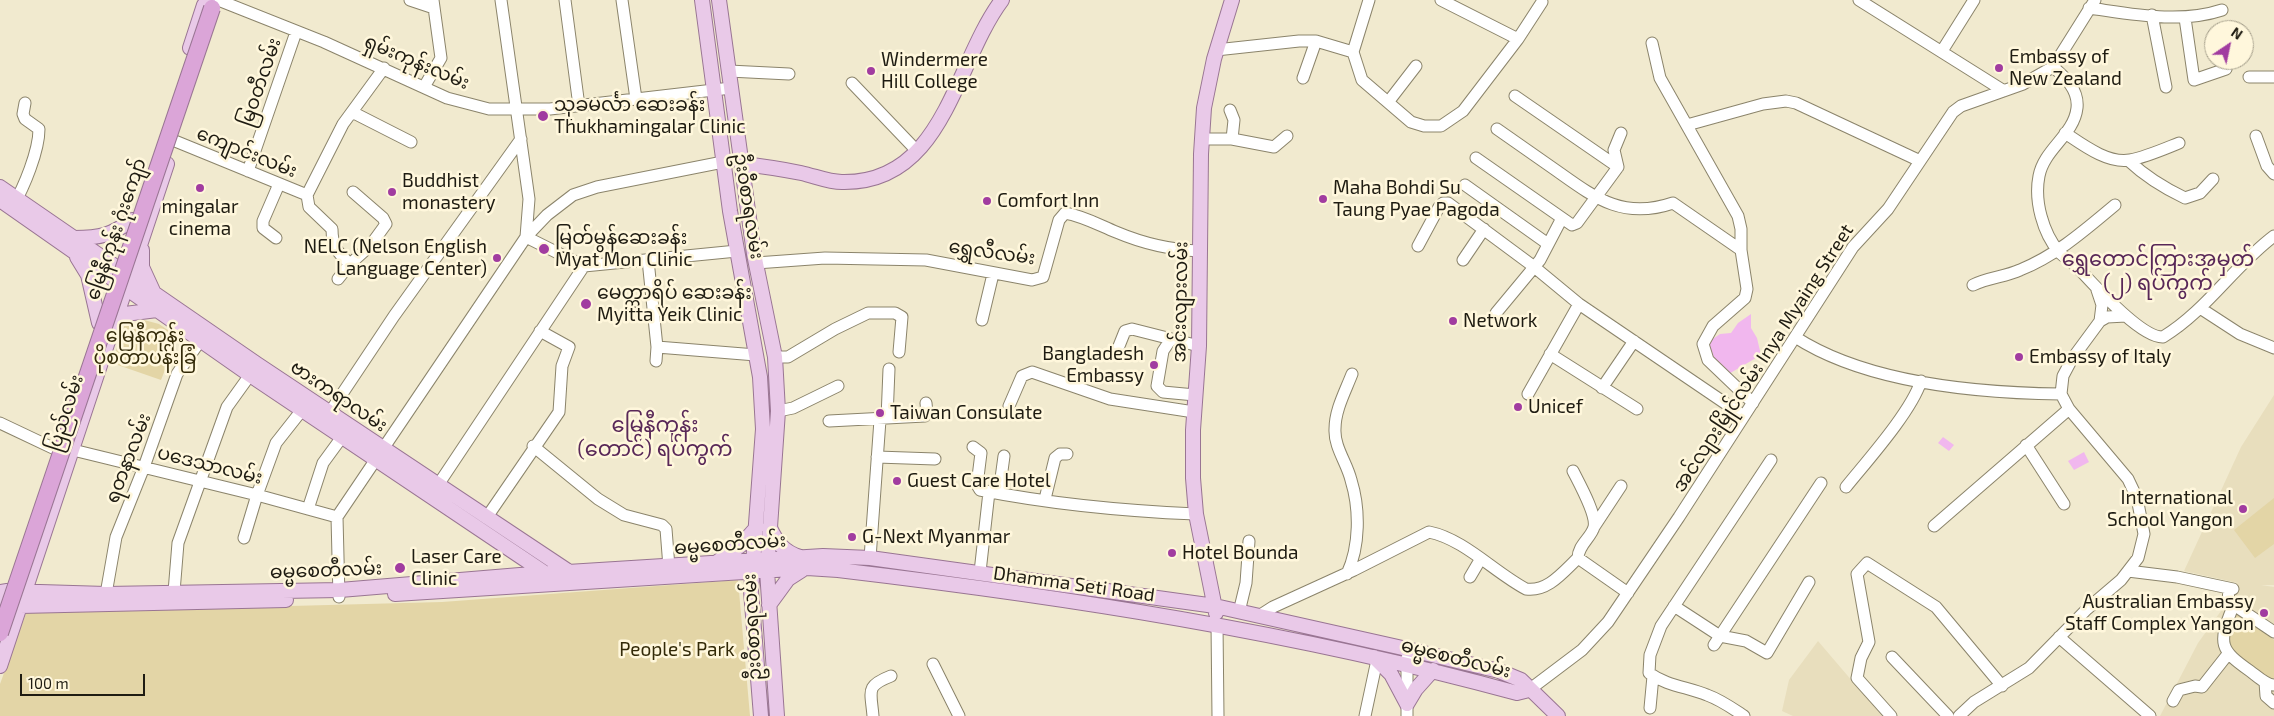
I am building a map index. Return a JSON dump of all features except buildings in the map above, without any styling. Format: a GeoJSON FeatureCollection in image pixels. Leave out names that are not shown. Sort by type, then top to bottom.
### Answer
{"type":"FeatureCollection","features":[{"type":"Feature","properties":{"kind":"highway","name":"မြေနီကုန်း ဂုံးကျော်"},"geometry":{"type":"LineString","coordinates":[[0,633],[214,2]]}},
{"type":"Feature","properties":{"kind":"main road","name":"ဦးဝီစာရလမ်း"},"geometry":{"type":"LineString","coordinates":[[702,0],[737,254],[760,377],[763,430],[764,527],[777,716]]}},
{"type":"Feature","properties":{"kind":"main road","name":"ဦးဝီစာရလမ်း"},"geometry":{"type":"LineString","coordinates":[[719,0],[755,259],[775,357],[778,411],[764,527],[753,567],[751,591],[760,716]]}},
{"type":"Feature","properties":{"kind":"main road"},"geometry":{"type":"LineString","coordinates":[[723,159],[741,159],[824,180],[844,182],[882,176],[917,151],[941,122],[985,24],[1002,0]]}},
{"type":"Feature","properties":{"kind":"main road","name":"အင်းလျားလမ်း"},"geometry":{"type":"LineString","coordinates":[[1217,624],[1196,514],[1193,478],[1194,412],[1198,346],[1204,108],[1216,50],[1232,0]]}},
{"type":"Feature","properties":{"kind":"main road","name":"ပြည်လမ်း"},"geometry":{"type":"LineString","coordinates":[[0,666],[127,282],[220,10],[214,2],[204,5],[57,450],[2,599]]}},
{"type":"Feature","properties":{"kind":"main road","name":"ဗားကရာလမ်း"},"geometry":{"type":"LineString","coordinates":[[0,187],[14,204],[127,282],[153,292],[253,369],[302,410],[376,461],[546,574],[570,578]]}},
{"type":"Feature","properties":{"kind":"main road"},"geometry":{"type":"LineString","coordinates":[[728,194],[746,192]]}},
{"type":"Feature","properties":{"kind":"main road","name":"ဗားကရာလမ်း"},"geometry":{"type":"LineString","coordinates":[[0,200],[14,204]]}},
{"type":"Feature","properties":{"kind":"main road"},"geometry":{"type":"LineString","coordinates":[[99,323],[88,275],[73,244],[110,235],[132,220]]}},
{"type":"Feature","properties":{"kind":"main road"},"geometry":{"type":"LineString","coordinates":[[142,239],[142,267],[153,292]]}},
{"type":"Feature","properties":{"kind":"main road"},"geometry":{"type":"LineString","coordinates":[[737,254],[755,259]]}},
{"type":"Feature","properties":{"kind":"main road"},"geometry":{"type":"LineString","coordinates":[[127,282],[157,310],[200,341],[253,369]]}},
{"type":"Feature","properties":{"kind":"main road"},"geometry":{"type":"LineString","coordinates":[[117,315],[157,310]]}},
{"type":"Feature","properties":{"kind":"main road","name":"ဗားကရာလမ်း"},"geometry":{"type":"LineString","coordinates":[[253,369],[330,412],[506,530],[570,578]]}},
{"type":"Feature","properties":{"kind":"main road"},"geometry":{"type":"LineString","coordinates":[[714,564],[764,527],[776,542],[790,554],[805,563],[788,579],[769,605]]}},
{"type":"Feature","properties":{"kind":"main road"},"geometry":{"type":"LineString","coordinates":[[498,543],[505,540],[506,530]]}},
{"type":"Feature","properties":{"kind":"main road","name":"Dhamma Seti Road"},"geometry":{"type":"LineString","coordinates":[[805,563],[823,556],[870,558],[980,572],[1215,606],[1407,649]]}},
{"type":"Feature","properties":{"kind":"main road"},"geometry":{"type":"LineString","coordinates":[[520,575],[528,570],[524,560]]}},
{"type":"Feature","properties":{"kind":"main road","name":"ဓမ္မစေတီလမ်း"},"geometry":{"type":"LineString","coordinates":[[570,578],[727,574],[753,567],[805,563]]}},
{"type":"Feature","properties":{"kind":"main road","name":"Dhamma Seti Road"},"geometry":{"type":"LineString","coordinates":[[805,563],[838,570],[1106,605],[1217,624],[1375,658]]}},
{"type":"Feature","properties":{"kind":"main road","name":"ဓမ္မစေတီလမ်း"},"geometry":{"type":"LineString","coordinates":[[2,599],[20,606],[232,602],[570,578],[669,567],[714,564],[753,567]]}},
{"type":"Feature","properties":{"kind":"main road"},"geometry":{"type":"LineString","coordinates":[[977,589],[980,572]]}},
{"type":"Feature","properties":{"kind":"main road","name":"ဓမ္မစေတီလမ်း"},"geometry":{"type":"LineString","coordinates":[[2,599],[24,592],[339,594],[520,575],[546,574]]}},
{"type":"Feature","properties":{"kind":"main road"},"geometry":{"type":"LineString","coordinates":[[727,574],[740,579],[751,591]]}},
{"type":"Feature","properties":{"kind":"main road","name":"ဓမ္မစေတီလမ်း"},"geometry":{"type":"LineString","coordinates":[[1407,649],[1498,671],[1521,680],[1529,690],[1558,716]]}},
{"type":"Feature","properties":{"kind":"main road"},"geometry":{"type":"LineString","coordinates":[[1375,658],[1395,681],[1407,710]]}},
{"type":"Feature","properties":{"kind":"main road","name":"ဓမ္မစေတီလမ်း"},"geometry":{"type":"LineString","coordinates":[[1375,658],[1433,670],[1517,692],[1529,690]]}},
{"type":"Feature","properties":{"kind":"main road"},"geometry":{"type":"LineString","coordinates":[[1407,710],[1416,689],[1433,670]]}},
{"type":"Feature","properties":{"kind":"street"},"geometry":{"type":"LineString","coordinates":[[410,0],[433,4],[441,58],[424,87]]}},
{"type":"Feature","properties":{"kind":"street"},"geometry":{"type":"LineString","coordinates":[[501,0],[529,199],[526,237]]}},
{"type":"Feature","properties":{"kind":"street"},"geometry":{"type":"LineString","coordinates":[[565,0],[579,106]]}},
{"type":"Feature","properties":{"kind":"street"},"geometry":{"type":"LineString","coordinates":[[622,0],[636,99]]}},
{"type":"Feature","properties":{"kind":"street"},"geometry":{"type":"LineString","coordinates":[[1369,0],[1353,52],[1362,80],[1412,122],[1424,126],[1441,126],[1463,111],[1518,39],[1542,2]]}},
{"type":"Feature","properties":{"kind":"street"},"geometry":{"type":"LineString","coordinates":[[1441,0],[1518,39]]}},
{"type":"Feature","properties":{"kind":"street"},"geometry":{"type":"LineString","coordinates":[[1942,51],[1974,0]]}},
{"type":"Feature","properties":{"kind":"street","name":"ရှမ်းကုန်းလမ်း"},"geometry":{"type":"LineString","coordinates":[[214,2],[296,32],[384,68],[447,98],[490,109],[579,106],[731,88]]}},
{"type":"Feature","properties":{"kind":"street"},"geometry":{"type":"LineString","coordinates":[[1866,2],[2004,91]]}},
{"type":"Feature","properties":{"kind":"street"},"geometry":{"type":"LineString","coordinates":[[2092,4],[2152,15],[2184,18],[2202,17],[2222,10]]}},
{"type":"Feature","properties":{"kind":"street","name":"အင်လျားမြိုင်လမ်း Inya Myaing Street"},"geometry":{"type":"LineString","coordinates":[[1529,690],[1591,642],[1628,593],[1853,247],[1888,209],[1918,160],[1953,112],[1961,106],[2023,84],[2053,67],[2092,4]]}},
{"type":"Feature","properties":{"kind":"street"},"geometry":{"type":"LineString","coordinates":[[2152,15],[2166,87]]}},
{"type":"Feature","properties":{"kind":"street"},"geometry":{"type":"LineString","coordinates":[[2184,18],[2194,80],[2223,70]]}},
{"type":"Feature","properties":{"kind":"street","name":"မြဝတီလမ်း"},"geometry":{"type":"LineString","coordinates":[[248,171],[296,32]]}},
{"type":"Feature","properties":{"kind":"street"},"geometry":{"type":"LineString","coordinates":[[1303,78],[1316,41]]}},
{"type":"Feature","properties":{"kind":"street"},"geometry":{"type":"LineString","coordinates":[[1216,50],[1279,42],[1316,41],[1353,52]]}},
{"type":"Feature","properties":{"kind":"street"},"geometry":{"type":"LineString","coordinates":[[1652,43],[1660,78],[1738,216],[1742,229],[1741,250],[1747,289],[1745,298],[1713,326],[1703,344],[1708,360],[1753,403]]}},
{"type":"Feature","properties":{"kind":"street"},"geometry":{"type":"LineString","coordinates":[[1389,102],[1416,66]]}},
{"type":"Feature","properties":{"kind":"street"},"geometry":{"type":"LineString","coordinates":[[2053,67],[2063,76],[2076,95],[2076,114],[2066,133],[2047,154],[2039,176],[2041,216],[2059,251],[2126,316],[2154,336],[2164,337],[2200,308],[2260,246],[2274,236]]}},
{"type":"Feature","properties":{"kind":"street","name":"ကျောင်းလမ်း"},"geometry":{"type":"LineString","coordinates":[[175,141],[307,195],[343,124],[384,68]]}},
{"type":"Feature","properties":{"kind":"street"},"geometry":{"type":"LineString","coordinates":[[728,71],[788,74]]}},
{"type":"Feature","properties":{"kind":"street"},"geometry":{"type":"LineString","coordinates":[[2249,77],[2274,77]]}},
{"type":"Feature","properties":{"kind":"street"},"geometry":{"type":"LineString","coordinates":[[852,83],[917,151]]}},
{"type":"Feature","properties":{"kind":"street"},"geometry":{"type":"LineString","coordinates":[[1514,96],[1618,167]]}},
{"type":"Feature","properties":{"kind":"street"},"geometry":{"type":"LineString","coordinates":[[1687,125],[1763,104],[1786,101],[1796,103],[1918,160]]}},
{"type":"Feature","properties":{"kind":"street"},"geometry":{"type":"LineString","coordinates":[[14,204],[40,129],[25,119],[23,114],[25,104]]}},
{"type":"Feature","properties":{"kind":"street"},"geometry":{"type":"LineString","coordinates":[[1230,110],[1234,120],[1232,139]]}},
{"type":"Feature","properties":{"kind":"street"},"geometry":{"type":"LineString","coordinates":[[352,112],[411,142]]}},
{"type":"Feature","properties":{"kind":"street"},"geometry":{"type":"LineString","coordinates":[[1497,129],[1596,199],[1622,208],[1657,208],[1672,203],[1741,250]]}},
{"type":"Feature","properties":{"kind":"street"},"geometry":{"type":"LineString","coordinates":[[1476,158],[1574,225],[1596,199],[1618,167],[1614,150],[1621,133]]}},
{"type":"Feature","properties":{"kind":"street"},"geometry":{"type":"LineString","coordinates":[[2066,133],[2083,145],[2111,159],[2129,161],[2179,143]]}},
{"type":"Feature","properties":{"kind":"street"},"geometry":{"type":"LineString","coordinates":[[1202,139],[1232,139],[1274,147],[1288,136]]}},
{"type":"Feature","properties":{"kind":"street"},"geometry":{"type":"LineString","coordinates":[[2256,136],[2267,166],[2274,174]]}},
{"type":"Feature","properties":{"kind":"street"},"geometry":{"type":"LineString","coordinates":[[330,412],[394,316],[521,139]]}},
{"type":"Feature","properties":{"kind":"street"},"geometry":{"type":"LineString","coordinates":[[339,594],[337,517],[385,449],[526,237],[547,215],[573,195],[597,187],[723,159]]}},
{"type":"Feature","properties":{"kind":"street"},"geometry":{"type":"LineString","coordinates":[[2129,161],[2142,174],[2165,189],[2185,198],[2200,193],[2213,179]]}},
{"type":"Feature","properties":{"kind":"street"},"geometry":{"type":"LineString","coordinates":[[276,238],[263,228],[263,221],[279,184]]}},
{"type":"Feature","properties":{"kind":"street"},"geometry":{"type":"LineString","coordinates":[[1465,185],[1548,244]]}},
{"type":"Feature","properties":{"kind":"street"},"geometry":{"type":"LineString","coordinates":[[338,280],[350,264],[370,246],[386,224],[383,218],[352,192]]}},
{"type":"Feature","properties":{"kind":"street"},"geometry":{"type":"LineString","coordinates":[[307,195],[309,207],[332,229],[332,242],[335,250],[350,264]]}},
{"type":"Feature","properties":{"kind":"street"},"geometry":{"type":"LineString","coordinates":[[1418,246],[1443,203],[1448,203],[1579,304],[1744,416]]}},
{"type":"Feature","properties":{"kind":"street"},"geometry":{"type":"LineString","coordinates":[[1973,285],[1988,278],[2018,272],[2059,251],[2115,205]]}},
{"type":"Feature","properties":{"kind":"street","name":"ရွှေလီလမ်း"},"geometry":{"type":"LineString","coordinates":[[755,259],[926,260],[1032,280],[1043,276],[1059,220],[1065,213],[1077,215],[1119,233],[1171,249],[1200,251]]}},
{"type":"Feature","properties":{"kind":"street"},"geometry":{"type":"LineString","coordinates":[[1496,313],[1532,266],[1540,260],[1562,218]]}},
{"type":"Feature","properties":{"kind":"street"},"geometry":{"type":"LineString","coordinates":[[1463,260],[1484,229]]}},
{"type":"Feature","properties":{"kind":"street"},"geometry":{"type":"LineString","coordinates":[[526,237],[584,266],[737,254]]}},
{"type":"Feature","properties":{"kind":"street"},"geometry":{"type":"LineString","coordinates":[[648,260],[657,347],[656,361]]}},
{"type":"Feature","properties":{"kind":"street"},"geometry":{"type":"LineString","coordinates":[[438,485],[584,266]]}},
{"type":"Feature","properties":{"kind":"street"},"geometry":{"type":"LineString","coordinates":[[982,320],[993,274]]}},
{"type":"Feature","properties":{"kind":"street"},"geometry":{"type":"LineString","coordinates":[[2095,286],[2102,305],[2100,321]]}},
{"type":"Feature","properties":{"kind":"street"},"geometry":{"type":"LineString","coordinates":[[1528,394],[1579,304]]}},
{"type":"Feature","properties":{"kind":"street"},"geometry":{"type":"LineString","coordinates":[[2200,308],[2240,334],[2274,348]]}},
{"type":"Feature","properties":{"kind":"street"},"geometry":{"type":"LineString","coordinates":[[775,357],[788,356],[835,329],[868,313],[895,313],[902,318],[899,352]]}},
{"type":"Feature","properties":{"kind":"street"},"geometry":{"type":"LineString","coordinates":[[1959,716],[1974,702],[2029,668],[2128,571],[2138,558],[2144,534],[2137,498],[2128,479],[2064,401],[2063,376],[2072,359],[2100,321],[2108,317],[2126,316]]}},
{"type":"Feature","properties":{"kind":"street"},"geometry":{"type":"LineString","coordinates":[[1119,346],[1125,330],[1128,329],[1198,346]]}},
{"type":"Feature","properties":{"kind":"street"},"geometry":{"type":"LineString","coordinates":[[487,517],[533,446],[559,412],[562,366],[569,348],[540,331]]}},
{"type":"Feature","properties":{"kind":"street"},"geometry":{"type":"LineString","coordinates":[[1795,337],[1822,352],[1867,368],[1920,381],[1988,392],[2064,401]]}},
{"type":"Feature","properties":{"kind":"street"},"geometry":{"type":"LineString","coordinates":[[1172,339],[1163,352],[1157,386],[1163,392],[1195,395]]}},
{"type":"Feature","properties":{"kind":"street","name":"ရတနာလမ်း"},"geometry":{"type":"LineString","coordinates":[[106,594],[116,537],[144,467],[177,374],[200,341]]}},
{"type":"Feature","properties":{"kind":"street"},"geometry":{"type":"LineString","coordinates":[[1602,388],[1634,341]]}},
{"type":"Feature","properties":{"kind":"street"},"geometry":{"type":"LineString","coordinates":[[657,347],[756,355]]}},
{"type":"Feature","properties":{"kind":"street"},"geometry":{"type":"LineString","coordinates":[[1550,354],[1637,409]]}},
{"type":"Feature","properties":{"kind":"street"},"geometry":{"type":"LineString","coordinates":[[174,592],[178,542],[227,406],[253,369]]}},
{"type":"Feature","properties":{"kind":"street"},"geometry":{"type":"LineString","coordinates":[[870,558],[877,457],[884,419],[889,369]]}},
{"type":"Feature","properties":{"kind":"street"},"geometry":{"type":"LineString","coordinates":[[1009,406],[1022,376],[1032,372],[1110,399],[1194,412]]}},
{"type":"Feature","properties":{"kind":"street"},"geometry":{"type":"LineString","coordinates":[[1347,574],[1352,563],[1358,518],[1352,480],[1337,444],[1334,430],[1337,413],[1352,374]]}},
{"type":"Feature","properties":{"kind":"street"},"geometry":{"type":"LineString","coordinates":[[1846,487],[1888,434],[1917,391],[1920,381]]}},
{"type":"Feature","properties":{"kind":"street"},"geometry":{"type":"LineString","coordinates":[[778,411],[793,408],[838,386]]}},
{"type":"Feature","properties":{"kind":"street"},"geometry":{"type":"LineString","coordinates":[[1934,526],[2026,445],[2064,401]]}},
{"type":"Feature","properties":{"kind":"street"},"geometry":{"type":"LineString","coordinates":[[829,421],[924,416],[927,413],[926,403]]}},
{"type":"Feature","properties":{"kind":"street"},"geometry":{"type":"LineString","coordinates":[[244,538],[257,494],[276,443],[302,410]]}},
{"type":"Feature","properties":{"kind":"street"},"geometry":{"type":"LineString","coordinates":[[0,423],[57,450]]}},
{"type":"Feature","properties":{"kind":"street"},"geometry":{"type":"LineString","coordinates":[[308,509],[323,463],[342,437]]}},
{"type":"Feature","properties":{"kind":"street"},"geometry":{"type":"LineString","coordinates":[[2026,445],[2064,504]]}},
{"type":"Feature","properties":{"kind":"street"},"geometry":{"type":"LineString","coordinates":[[533,446],[598,499],[624,515],[662,525],[666,529],[669,567]]}},
{"type":"Feature","properties":{"kind":"street"},"geometry":{"type":"LineString","coordinates":[[973,447],[981,453],[977,488],[994,492],[1114,507],[1132,512],[1196,514]]}},
{"type":"Feature","properties":{"kind":"street","name":"ပဒေသာလမ်း"},"geometry":{"type":"LineString","coordinates":[[72,450],[257,494],[337,517]]}},
{"type":"Feature","properties":{"kind":"street"},"geometry":{"type":"LineString","coordinates":[[1045,499],[1054,458],[1060,454],[1067,454]]}},
{"type":"Feature","properties":{"kind":"street"},"geometry":{"type":"LineString","coordinates":[[980,572],[994,492],[1004,456]]}},
{"type":"Feature","properties":{"kind":"street"},"geometry":{"type":"LineString","coordinates":[[877,457],[935,459]]}},
{"type":"Feature","properties":{"kind":"street"},"geometry":{"type":"LineString","coordinates":[[1744,716],[1725,702],[1706,694],[1660,681],[1649,673],[1650,655],[1661,626],[1771,460]]}},
{"type":"Feature","properties":{"kind":"street"},"geometry":{"type":"LineString","coordinates":[[1573,471],[1594,517],[1594,527]]}},
{"type":"Feature","properties":{"kind":"street"},"geometry":{"type":"LineString","coordinates":[[1717,640],[1821,483]]}},
{"type":"Feature","properties":{"kind":"street"},"geometry":{"type":"LineString","coordinates":[[1260,616],[1273,607],[1347,574],[1429,532],[1445,536],[1512,582],[1526,589],[1535,590],[1554,582],[1578,558],[1578,551],[1621,486]]}},
{"type":"Feature","properties":{"kind":"street"},"geometry":{"type":"LineString","coordinates":[[1239,612],[1246,583],[1249,541]]}},
{"type":"Feature","properties":{"kind":"street"},"geometry":{"type":"LineString","coordinates":[[1578,558],[1628,593]]}},
{"type":"Feature","properties":{"kind":"street"},"geometry":{"type":"LineString","coordinates":[[1470,577],[1480,560]]}},
{"type":"Feature","properties":{"kind":"street"},"geometry":{"type":"LineString","coordinates":[[1891,716],[1857,678],[1861,658],[1869,642],[1857,574],[1867,563],[1936,608],[2002,686]]}},
{"type":"Feature","properties":{"kind":"street"},"geometry":{"type":"LineString","coordinates":[[2128,571],[2177,577],[2231,589],[2228,601],[2232,609],[2222,639],[2228,654],[2269,684],[2266,696],[2274,703]]}},
{"type":"Feature","properties":{"kind":"street"},"geometry":{"type":"LineString","coordinates":[[1674,606],[1717,640],[1746,640],[1767,653],[1809,582]]}},
{"type":"Feature","properties":{"kind":"street"},"geometry":{"type":"LineString","coordinates":[[2228,601],[2274,632]]}},
{"type":"Feature","properties":{"kind":"street"},"geometry":{"type":"LineString","coordinates":[[1217,624],[1218,716]]}},
{"type":"Feature","properties":{"kind":"street"},"geometry":{"type":"LineString","coordinates":[[2059,637],[2150,716]]}},
{"type":"Feature","properties":{"kind":"street"},"geometry":{"type":"LineString","coordinates":[[1407,649],[1407,710]]}},
{"type":"Feature","properties":{"kind":"street"},"geometry":{"type":"LineString","coordinates":[[2173,701],[2179,690],[2195,686],[2202,687],[2228,654]]}},
{"type":"Feature","properties":{"kind":"street"},"geometry":{"type":"LineString","coordinates":[[1892,657],[1948,716]]}},
{"type":"Feature","properties":{"kind":"street"},"geometry":{"type":"LineString","coordinates":[[1365,716],[1375,658]]}},
{"type":"Feature","properties":{"kind":"street"},"geometry":{"type":"LineString","coordinates":[[933,664],[959,716]]}},
{"type":"Feature","properties":{"kind":"street"},"geometry":{"type":"LineString","coordinates":[[873,716],[872,687],[876,682],[891,676]]}},
{"type":"Feature","properties":{"kind":"street"},"geometry":{"type":"LineString","coordinates":[[1650,708],[1653,676]]}},
{"type":"Feature","properties":{"kind":"shaded area"},"geometry":{"type":"Polygon","coordinates":[[[1751,314],[1751,328],[1757,338],[1761,355],[1727,375],[1712,360],[1707,343],[1720,334],[1731,333],[1738,323],[1751,314]]]}},
{"type":"Feature","properties":{"kind":"shaded area"},"geometry":{"type":"Polygon","coordinates":[[[2274,395],[2274,585],[2261,585],[2274,587],[2274,716],[2160,716],[2198,643],[2231,597],[2233,583],[2238,583],[2184,571],[2241,447],[2274,395]]]}},
{"type":"Feature","properties":{"kind":"shaded area"},"geometry":{"type":"Polygon","coordinates":[[[1943,437],[1954,445],[1949,451],[1938,443],[1943,437]]]}},
{"type":"Feature","properties":{"kind":"shaded area"},"geometry":{"type":"Polygon","coordinates":[[[2084,452],[2089,462],[2074,470],[2068,461],[2084,452]]]}},
{"type":"Feature","properties":{"kind":"shaded area"},"geometry":{"type":"Polygon","coordinates":[[[1818,641],[1882,716],[1793,716],[1782,711],[1789,680],[1818,641]]]}},
{"type":"Feature","properties":{"kind":"green space","name":"မြေနီကုန်း ပိုစတာပန်းခြံ"},"geometry":{"type":"Polygon","coordinates":[[[144,320],[159,324],[178,337],[161,380],[112,363],[124,326],[144,320]]]}},
{"type":"Feature","properties":{"kind":"green space"},"geometry":{"type":"Polygon","coordinates":[[[2274,498],[2274,544],[2255,558],[2234,530],[2274,498]]]}},
{"type":"Feature","properties":{"kind":"green space","name":"People's Park"},"geometry":{"type":"Polygon","coordinates":[[[738,580],[750,716],[0,716],[0,684],[26,613],[442,602],[738,580]]]}},
{"type":"Feature","properties":{"kind":"green space"},"geometry":{"type":"Polygon","coordinates":[[[2237,613],[2274,640],[2274,677],[2272,681],[2229,649],[2226,639],[2237,613]]]}},
{"type":"Feature","properties":{"kind":"place","name":"Embassy of New Zealand"},"geometry":{"type":"Point","coordinates":[1999,68]}},
{"type":"Feature","properties":{"kind":"place","name":"Windermere Hill College"},"geometry":{"type":"Point","coordinates":[871,71]}},
{"type":"Feature","properties":{"kind":"place","name":"သုခမင်္လာ ဆေးခန်း Thukhamingalar Clinic"},"geometry":{"type":"Point","coordinates":[543,116]}},
{"type":"Feature","properties":{"kind":"place","name":"mingalar cinema"},"geometry":{"type":"Point","coordinates":[200,188]}},
{"type":"Feature","properties":{"kind":"place","name":"Buddhist monastery"},"geometry":{"type":"Point","coordinates":[392,192]}},
{"type":"Feature","properties":{"kind":"place","name":"Maha Bohdi Su Taung Pyae Pagoda"},"geometry":{"type":"Point","coordinates":[1323,199]}},
{"type":"Feature","properties":{"kind":"place","name":"Comfort Inn"},"geometry":{"type":"Point","coordinates":[987,201]}},
{"type":"Feature","properties":{"kind":"place","name":"မြတ်မွန်ဆေးခန်း Myat Mon Clinic"},"geometry":{"type":"Point","coordinates":[544,249]}},
{"type":"Feature","properties":{"kind":"place","name":"NELC (Nelson English Language Center)"},"geometry":{"type":"Point","coordinates":[497,258]}},
{"type":"Feature","properties":{"kind":"place","name":"မေတ္တာရိပ် ဆေးခန်း Myitta Yeik Clinic"},"geometry":{"type":"Point","coordinates":[586,304]}},
{"type":"Feature","properties":{"kind":"place","name":"Network"},"geometry":{"type":"Point","coordinates":[1453,321]}},
{"type":"Feature","properties":{"kind":"place","name":"Embassy of Italy"},"geometry":{"type":"Point","coordinates":[2019,357]}},
{"type":"Feature","properties":{"kind":"place","name":"Bangladesh Embassy"},"geometry":{"type":"Point","coordinates":[1154,365]}},
{"type":"Feature","properties":{"kind":"place","name":"Unicef"},"geometry":{"type":"Point","coordinates":[1518,407]}},
{"type":"Feature","properties":{"kind":"place","name":"Taiwan Consulate"},"geometry":{"type":"Point","coordinates":[880,413]}},
{"type":"Feature","properties":{"kind":"place","name":"Guest Care Hotel"},"geometry":{"type":"Point","coordinates":[897,481]}},
{"type":"Feature","properties":{"kind":"place","name":"International School Yangon"},"geometry":{"type":"Point","coordinates":[2243,509]}},
{"type":"Feature","properties":{"kind":"place","name":"G-Next Myanmar"},"geometry":{"type":"Point","coordinates":[852,537]}},
{"type":"Feature","properties":{"kind":"place","name":"Hotel Bounda"},"geometry":{"type":"Point","coordinates":[1172,553]}},
{"type":"Feature","properties":{"kind":"place","name":"Laser Care Clinic"},"geometry":{"type":"Point","coordinates":[400,568]}},
{"type":"Feature","properties":{"kind":"place","name":"Australian Embassy Staff Complex Yangon"},"geometry":{"type":"Point","coordinates":[2264,613]}},
{"type":"Feature","properties":{"kind":"district","name":"ရွှေတောင်ကြားအမှတ် (၂) ရပ်ကွက်"},"geometry":{"type":"Point","coordinates":[2158,271]}},
{"type":"Feature","properties":{"kind":"district","name":"မြေနီကုန်း (တောင်) ရပ်ကွက်"},"geometry":{"type":"Point","coordinates":[655,437]}}]}
